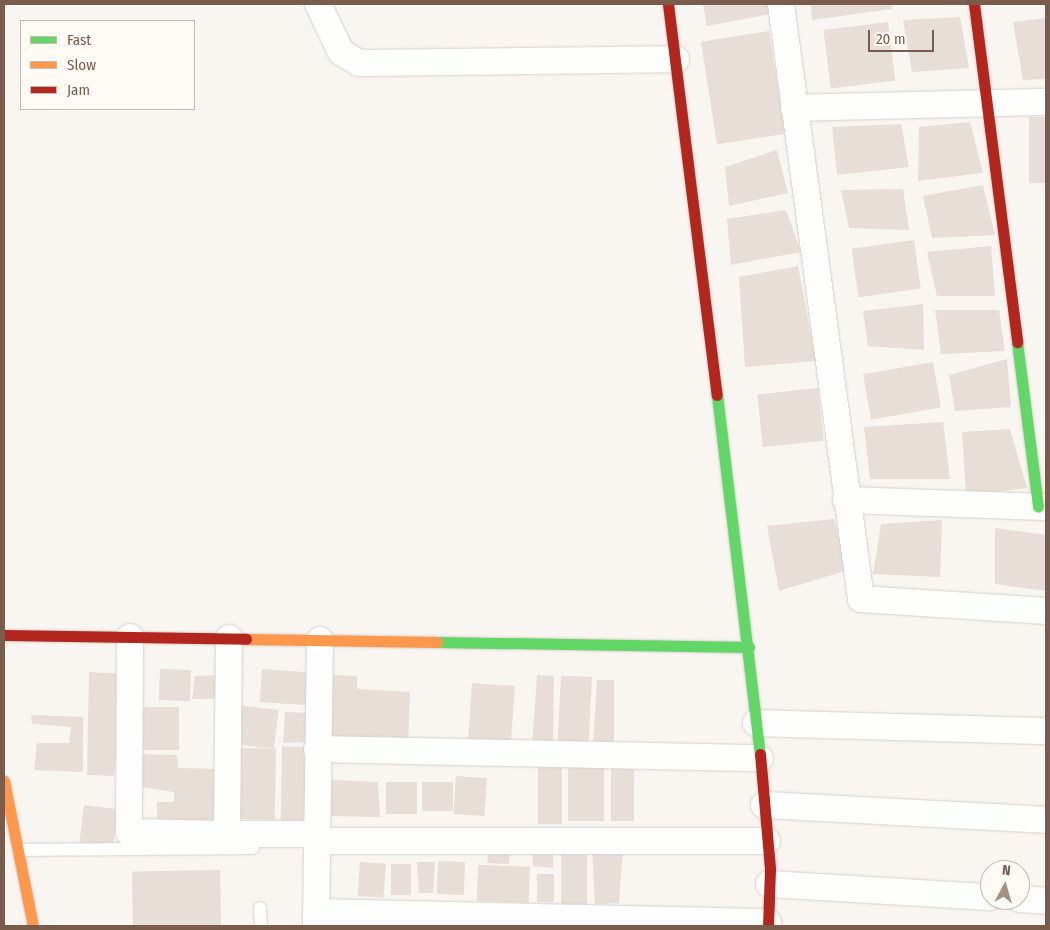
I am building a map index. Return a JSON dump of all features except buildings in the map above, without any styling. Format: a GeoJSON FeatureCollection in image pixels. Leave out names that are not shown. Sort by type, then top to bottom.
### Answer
{"type":"FeatureCollection","features":[{"type":"Feature","properties":{"kind":"street"},"geometry":{"type":"LineString","coordinates":[[318,4],[341,52],[359,62],[676,59]]}},
{"type":"Feature","properties":{"kind":"street"},"geometry":{"type":"LineString","coordinates":[[320,640],[315,837],[316,919],[768,924],[767,841],[749,647],[668,4]]}},
{"type":"Feature","properties":{"kind":"street"},"geometry":{"type":"LineString","coordinates":[[780,4],[846,500],[861,599],[1046,611]]}},
{"type":"Feature","properties":{"kind":"street"},"geometry":{"type":"LineString","coordinates":[[846,500],[1042,507],[974,4]]}},
{"type":"Feature","properties":{"kind":"street"},"geometry":{"type":"LineString","coordinates":[[794,108],[1046,102]]}},
{"type":"Feature","properties":{"kind":"street"},"geometry":{"type":"LineString","coordinates":[[4,635],[749,647]]}},
{"type":"Feature","properties":{"kind":"street"},"geometry":{"type":"LineString","coordinates":[[130,637],[129,832],[315,837],[767,841]]}},
{"type":"Feature","properties":{"kind":"street"},"geometry":{"type":"LineString","coordinates":[[227,834],[229,638]]}},
{"type":"Feature","properties":{"kind":"street"},"geometry":{"type":"LineString","coordinates":[[756,723],[1046,731]]}},
{"type":"Feature","properties":{"kind":"street"},"geometry":{"type":"LineString","coordinates":[[318,749],[760,758]]}},
{"type":"Feature","properties":{"kind":"street"},"geometry":{"type":"LineString","coordinates":[[4,781],[33,926]]}},
{"type":"Feature","properties":{"kind":"street"},"geometry":{"type":"LineString","coordinates":[[764,805],[1046,820]]}},
{"type":"Feature","properties":{"kind":"street"},"geometry":{"type":"LineString","coordinates":[[769,884],[980,896]]}},
{"type":"Feature","properties":{"kind":"street"},"geometry":{"type":"LineString","coordinates":[[1030,899],[1046,900]]}},
{"type":"Feature","properties":{"kind":"lane"},"geometry":{"type":"LineString","coordinates":[[19,850],[253,848]]}},
{"type":"Feature","properties":{"kind":"lane"},"geometry":{"type":"LineString","coordinates":[[260,908],[261,926]]}},
{"type":"Feature","properties":{"kind":"traffic: fast"},"geometry":{"type":"LineString","coordinates":[[1017,342],[1038,507]]}},
{"type":"Feature","properties":{"kind":"traffic: fast"},"geometry":{"type":"LineString","coordinates":[[717,395],[760,754]]}},
{"type":"Feature","properties":{"kind":"traffic: fast"},"geometry":{"type":"LineString","coordinates":[[437,642],[749,647]]}},
{"type":"Feature","properties":{"kind":"traffic: slow"},"geometry":{"type":"LineString","coordinates":[[246,639],[437,642]]}},
{"type":"Feature","properties":{"kind":"traffic: slow"},"geometry":{"type":"LineString","coordinates":[[4,781],[33,926]]}},
{"type":"Feature","properties":{"kind":"traffic: jam"},"geometry":{"type":"LineString","coordinates":[[668,4],[717,395]]}},
{"type":"Feature","properties":{"kind":"traffic: jam"},"geometry":{"type":"LineString","coordinates":[[974,4],[1017,342]]}},
{"type":"Feature","properties":{"kind":"traffic: jam"},"geometry":{"type":"LineString","coordinates":[[4,635],[246,639]]}},
{"type":"Feature","properties":{"kind":"traffic: jam"},"geometry":{"type":"LineString","coordinates":[[760,754],[770,869],[768,926]]}}]}
